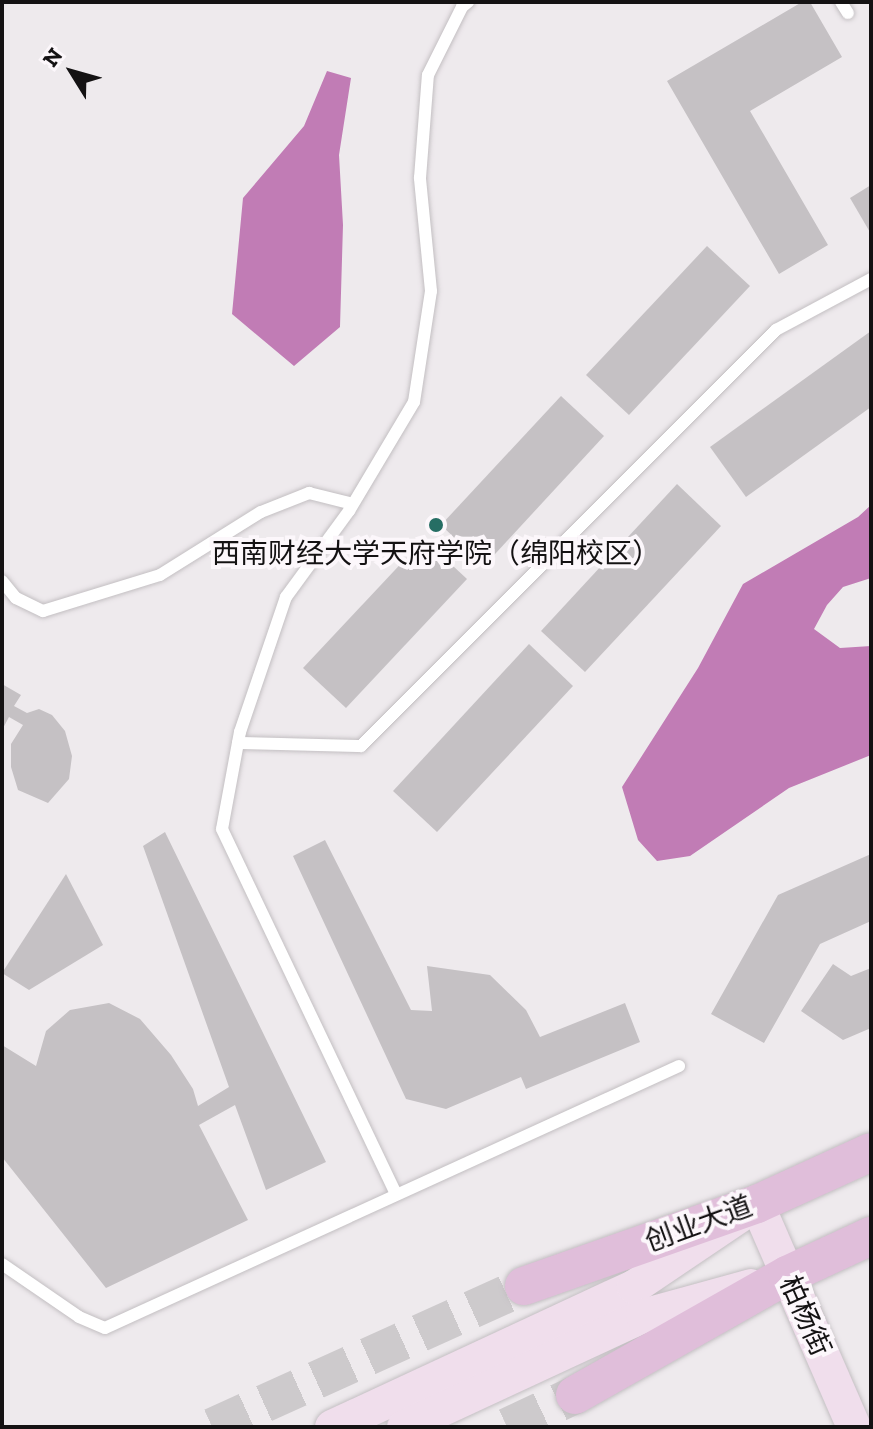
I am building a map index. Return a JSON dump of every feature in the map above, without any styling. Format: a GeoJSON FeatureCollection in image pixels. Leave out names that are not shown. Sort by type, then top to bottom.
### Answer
{"type":"FeatureCollection","features":[{"type":"Feature","properties":{"kind":"main road","name":"创业大道"},"geometry":{"type":"LineString","coordinates":[[524,1286],[757,1204],[871,1152]]}},
{"type":"Feature","properties":{"kind":"main road"},"geometry":{"type":"LineString","coordinates":[[575,1395],[787,1275],[871,1236]]}},
{"type":"Feature","properties":{"kind":"street","name":"柏杨街"},"geometry":{"type":"LineString","coordinates":[[757,1204],[854,1427]]}},
{"type":"Feature","properties":{"kind":"street"},"geometry":{"type":"LineString","coordinates":[[332,1427],[634,1287],[757,1204]]}},
{"type":"Feature","properties":{"kind":"street"},"geometry":{"type":"LineString","coordinates":[[404,1427],[643,1316],[787,1275]]}},
{"type":"Feature","properties":{"kind":"lane"},"geometry":{"type":"LineString","coordinates":[[396,1194],[222,829],[238,743],[286,597],[353,504],[414,402],[431,291],[420,178],[428,75],[462,7],[468,2]]}},
{"type":"Feature","properties":{"kind":"lane"},"geometry":{"type":"LineString","coordinates":[[238,743],[361,746],[776,330],[871,279]]}},
{"type":"Feature","properties":{"kind":"lane"},"geometry":{"type":"LineString","coordinates":[[2,581],[16,598],[43,611],[160,575],[261,512],[309,493],[353,504]]}},
{"type":"Feature","properties":{"kind":"lane"},"geometry":{"type":"LineString","coordinates":[[2,1264],[79,1317],[105,1328],[679,1066]]}},
{"type":"Feature","properties":{"kind":"shaded area"},"geometry":{"type":"Polygon","coordinates":[[[327,71],[351,78],[339,155],[343,225],[340,327],[294,366],[232,314],[243,198],[304,126],[327,71]]]}},
{"type":"Feature","properties":{"kind":"shaded area"},"geometry":{"type":"Polygon","coordinates":[[[871,505],[871,578],[843,587],[827,605],[814,629],[840,648],[871,646],[871,755],[789,788],[690,856],[657,861],[638,840],[622,787],[698,668],[743,584],[858,517],[871,505]]]}},
{"type":"Feature","properties":{"kind":"building"},"geometry":{"type":"Polygon","coordinates":[[[802,2],[810,2],[842,57],[750,111],[828,245],[779,274],[667,81],[802,2]]]}},
{"type":"Feature","properties":{"kind":"building"},"geometry":{"type":"Polygon","coordinates":[[[871,185],[871,234],[850,198],[871,185]]]}},
{"type":"Feature","properties":{"kind":"building"},"geometry":{"type":"Polygon","coordinates":[[[707,246],[750,286],[629,415],[586,375],[707,246]]]}},
{"type":"Feature","properties":{"kind":"building"},"geometry":{"type":"Polygon","coordinates":[[[871,331],[871,407],[746,497],[710,447],[871,331]]]}},
{"type":"Feature","properties":{"kind":"building"},"geometry":{"type":"Polygon","coordinates":[[[561,396],[604,436],[484,566],[441,525],[561,396]]]}},
{"type":"Feature","properties":{"kind":"building"},"geometry":{"type":"Polygon","coordinates":[[[677,484],[721,526],[585,672],[541,631],[677,484]]]}},
{"type":"Feature","properties":{"kind":"building"},"geometry":{"type":"Polygon","coordinates":[[[424,539],[467,579],[346,708],[303,668],[424,539]]]}},
{"type":"Feature","properties":{"kind":"building"},"geometry":{"type":"Polygon","coordinates":[[[529,644],[573,686],[437,832],[393,791],[529,644]]]}},
{"type":"Feature","properties":{"kind":"building"},"geometry":{"type":"Polygon","coordinates":[[[2,684],[21,695],[14,706],[27,713],[39,709],[52,715],[65,731],[72,756],[69,779],[48,803],[18,790],[11,767],[11,744],[23,725],[9,717],[2,730],[2,684]]]}},
{"type":"Feature","properties":{"kind":"building"},"geometry":{"type":"Polygon","coordinates":[[[165,832],[326,1162],[266,1190],[235,1105],[199,1125],[248,1220],[106,1288],[2,1157],[2,1045],[36,1066],[46,1031],[70,1010],[109,1003],[140,1019],[171,1055],[193,1089],[198,1106],[229,1087],[143,846],[165,832]]]}},
{"type":"Feature","properties":{"kind":"building"},"geometry":{"type":"Polygon","coordinates":[[[325,840],[411,1010],[432,1011],[427,966],[490,975],[526,1010],[540,1037],[625,1003],[640,1042],[526,1089],[521,1077],[446,1109],[406,1099],[293,856],[325,840]]]}},
{"type":"Feature","properties":{"kind":"building"},"geometry":{"type":"Polygon","coordinates":[[[871,854],[871,921],[820,944],[764,1043],[711,1014],[778,895],[871,854]]]}},
{"type":"Feature","properties":{"kind":"building"},"geometry":{"type":"Polygon","coordinates":[[[66,874],[103,945],[29,990],[2,973],[66,874]]]}},
{"type":"Feature","properties":{"kind":"building"},"geometry":{"type":"Polygon","coordinates":[[[833,964],[851,976],[871,968],[871,1028],[843,1040],[801,1011],[833,964]]]}},
{"type":"Feature","properties":{"kind":"tunnel"},"geometry":{"type":"LineString","coordinates":[[212,1427],[524,1286]]}},
{"type":"Feature","properties":{"kind":"tunnel"},"geometry":{"type":"LineString","coordinates":[[507,1427],[575,1395]]}},
{"type":"Feature","properties":{"kind":"place","name":"西南财经大学天府学院（绵阳校区）"},"geometry":{"type":"Point","coordinates":[436,525]}}]}
